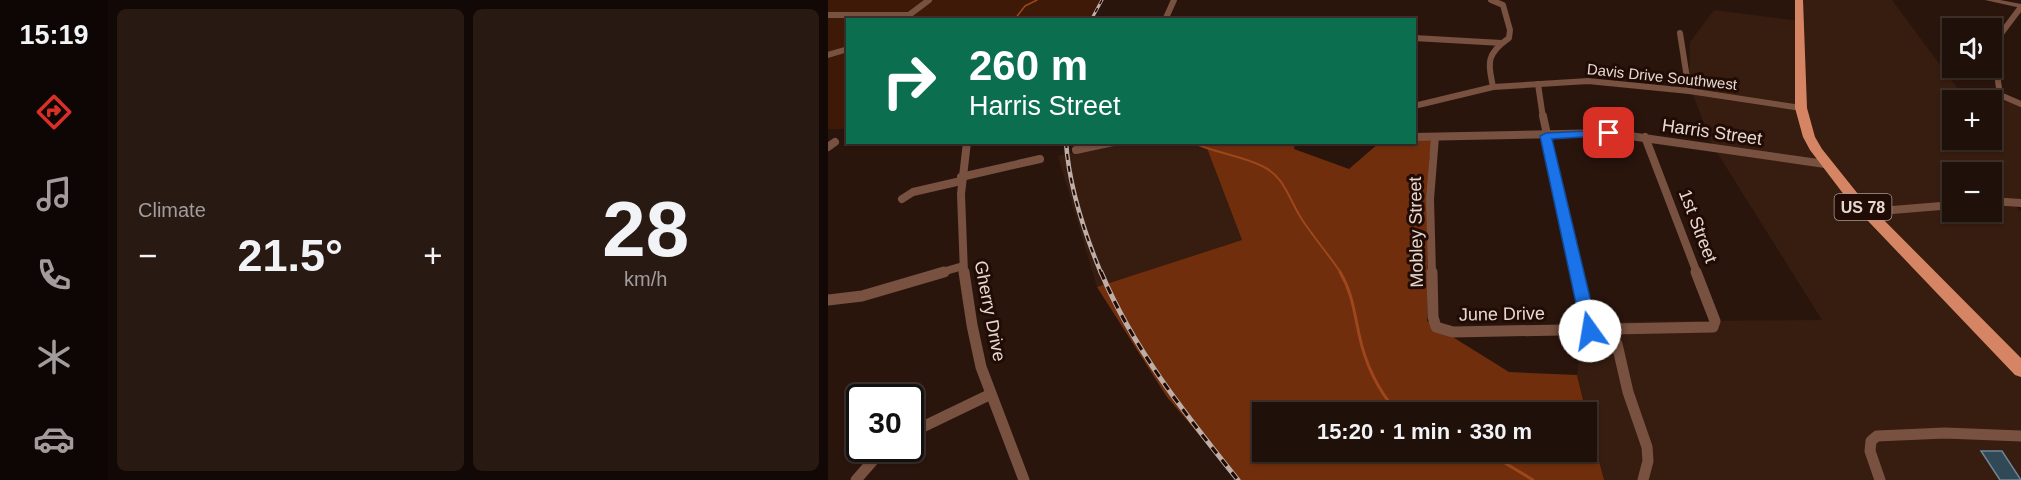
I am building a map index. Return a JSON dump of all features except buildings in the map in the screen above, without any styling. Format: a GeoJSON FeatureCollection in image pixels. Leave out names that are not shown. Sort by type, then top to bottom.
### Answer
{"type":"FeatureCollection","features":[{"type":"Feature","properties":{"kind":"main road","name":"US 78"},"geometry":{"type":"LineString","coordinates":[[1799,0],[1801,108],[1809,136],[1825,164],[1868,212],[2021,370]]}},
{"type":"Feature","properties":{"kind":"street"},"geometry":{"type":"LineString","coordinates":[[905,18],[929,0]]}},
{"type":"Feature","properties":{"kind":"street"},"geometry":{"type":"LineString","coordinates":[[1166,18],[1174,0]]}},
{"type":"Feature","properties":{"kind":"street"},"geometry":{"type":"LineString","coordinates":[[1491,0],[1503,5],[1510,30],[1509,38],[1490,54],[1493,87]]}},
{"type":"Feature","properties":{"kind":"street"},"geometry":{"type":"LineString","coordinates":[[1989,0],[2021,7],[2000,35],[1998,81],[2000,95],[2021,104]]}},
{"type":"Feature","properties":{"kind":"street"},"geometry":{"type":"LineString","coordinates":[[828,15],[909,15]]}},
{"type":"Feature","properties":{"kind":"street"},"geometry":{"type":"LineString","coordinates":[[1680,33],[1689,92]]}},
{"type":"Feature","properties":{"kind":"street"},"geometry":{"type":"LineString","coordinates":[[1416,38],[1502,43]]}},
{"type":"Feature","properties":{"kind":"street"},"geometry":{"type":"LineString","coordinates":[[828,55],[846,49]]}},
{"type":"Feature","properties":{"kind":"street","name":"Davis Drive Southwest"},"geometry":{"type":"LineString","coordinates":[[1416,106],[1493,87],[1588,81],[1801,108]]}},
{"type":"Feature","properties":{"kind":"street"},"geometry":{"type":"LineString","coordinates":[[1538,84],[1546,136],[1590,331],[1607,336],[1617,344],[1628,392],[1647,447],[1647,462],[1643,480]]}},
{"type":"Feature","properties":{"kind":"street","name":"Harris Street"},"geometry":{"type":"LineString","coordinates":[[1416,137],[1609,133],[1825,164]]}},
{"type":"Feature","properties":{"kind":"street","name":"Mobley Street"},"geometry":{"type":"LineString","coordinates":[[1435,137],[1430,199],[1433,317],[1436,327]]}},
{"type":"Feature","properties":{"kind":"street","name":"1st Street"},"geometry":{"type":"LineString","coordinates":[[1645,137],[1715,321],[1713,327]]}},
{"type":"Feature","properties":{"kind":"street","name":"Gherry Drive"},"geometry":{"type":"LineString","coordinates":[[967,144],[961,179],[963,266],[978,353],[1024,480]]}},
{"type":"Feature","properties":{"kind":"street"},"geometry":{"type":"LineString","coordinates":[[1076,150],[1104,144]]}},
{"type":"Feature","properties":{"kind":"street"},"geometry":{"type":"LineString","coordinates":[[902,199],[913,192],[1040,159]]}},
{"type":"Feature","properties":{"kind":"street"},"geometry":{"type":"LineString","coordinates":[[2002,201],[2021,202]]}},
{"type":"Feature","properties":{"kind":"street"},"geometry":{"type":"LineString","coordinates":[[1868,212],[1942,206]]}},
{"type":"Feature","properties":{"kind":"street"},"geometry":{"type":"LineString","coordinates":[[828,300],[862,296],[963,266]]}},
{"type":"Feature","properties":{"kind":"street","name":"June Drive"},"geometry":{"type":"LineString","coordinates":[[1436,327],[1453,332],[1500,329],[1590,331],[1713,327]]}},
{"type":"Feature","properties":{"kind":"street"},"geometry":{"type":"LineString","coordinates":[[924,426],[991,394]]}},
{"type":"Feature","properties":{"kind":"street"},"geometry":{"type":"LineString","coordinates":[[1880,480],[1870,451],[1871,441],[1877,436],[1945,433],[2021,436]]}},
{"type":"Feature","properties":{"kind":"street"},"geometry":{"type":"LineString","coordinates":[[856,480],[872,462]]}},
{"type":"Feature","properties":{"kind":"shaded area"},"geometry":{"type":"Polygon","coordinates":[[[828,0],[1101,0],[1089,18],[846,18],[846,129],[828,129],[828,0]]]}},
{"type":"Feature","properties":{"kind":"shaded area"},"geometry":{"type":"Polygon","coordinates":[[[1798,0],[1892,0],[1942,68],[1942,78],[1950,78],[1959,90],[1942,90],[1942,150],[2002,150],[2002,101],[2021,102],[2021,201],[2012,202],[2021,212],[2021,480],[1604,480],[1597,453],[1597,402],[1584,402],[1577,375],[1583,322],[1822,320],[1713,146],[1689,85],[1690,42],[1714,10],[1799,21],[1798,0]]]}},
{"type":"Feature","properties":{"kind":"shaded area"},"geometry":{"type":"Polygon","coordinates":[[[1416,136],[1434,136],[1429,158],[1427,321],[1509,372],[1577,375],[1584,402],[1252,402],[1252,462],[1597,462],[1597,453],[1604,480],[1238,480],[1167,397],[1097,287],[1242,240],[1205,144],[1295,144],[1294,149],[1349,169],[1378,144],[1416,144],[1416,136]]]}},
{"type":"Feature","properties":{"kind":"shaded area"},"geometry":{"type":"Polygon","coordinates":[[[1112,144],[1205,144],[1242,240],[1097,287],[1058,156],[1112,144]]]}},
{"type":"Feature","properties":{"kind":"waterway"},"geometry":{"type":"LineString","coordinates":[[1016,18],[1025,6],[1037,0]]}},
{"type":"Feature","properties":{"kind":"waterway"},"geometry":{"type":"LineString","coordinates":[[1197,144],[1254,162],[1277,176],[1303,221],[1341,273]]}},
{"type":"Feature","properties":{"kind":"waterway"},"geometry":{"type":"LineString","coordinates":[[1340,272],[1350,294],[1368,365],[1389,402]]}},
{"type":"Feature","properties":{"kind":"waterway"},"geometry":{"type":"LineString","coordinates":[[1503,462],[1533,480]]}},
{"type":"Feature","properties":{"kind":"railway"},"geometry":{"type":"LineString","coordinates":[[1092,18],[1102,0]]}},
{"type":"Feature","properties":{"kind":"railway"},"geometry":{"type":"LineString","coordinates":[[1066,144],[1070,176],[1078,209],[1101,273]]}},
{"type":"Feature","properties":{"kind":"railway"},"geometry":{"type":"LineString","coordinates":[[1101,272],[1145,355],[1180,406],[1238,480]]}},
{"type":"Feature","properties":{"kind":"route"},"geometry":{"type":"LineString","coordinates":[[1590,331],[1546,136],[1609,133]]}}]}
